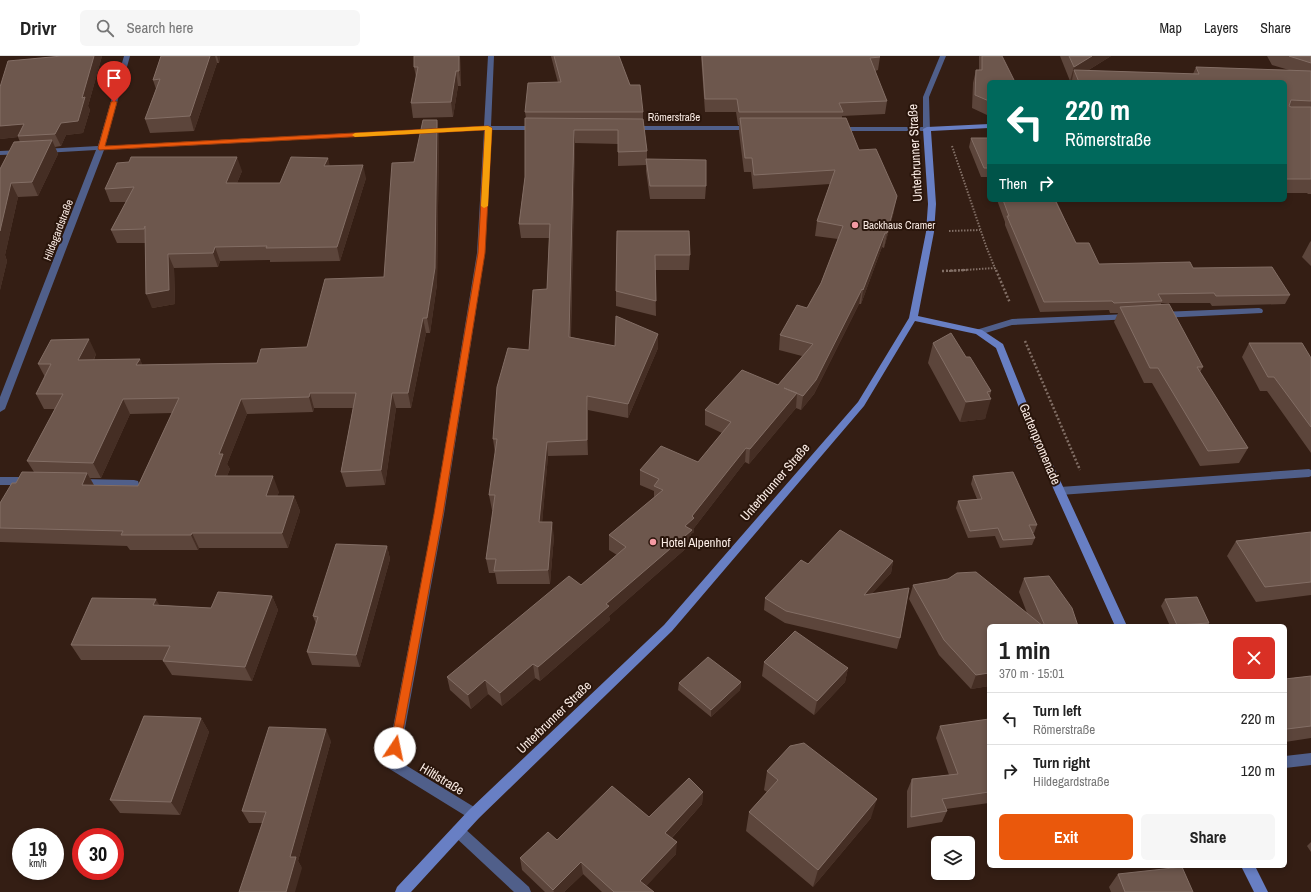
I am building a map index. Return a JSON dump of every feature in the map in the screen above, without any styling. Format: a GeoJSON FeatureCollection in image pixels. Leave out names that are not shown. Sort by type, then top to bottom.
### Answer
{"type":"FeatureCollection","features":[{"type":"Feature","properties":{"kind":"street","name":"Hildegardstraße"},"geometry":{"type":"LineString","coordinates":[[0,409],[101,148],[127,56]]}},
{"type":"Feature","properties":{"kind":"street","name":"Hiltlstraße"},"geometry":{"type":"LineString","coordinates":[[474,814],[392,764],[439,514],[482,253],[491,56]]}},
{"type":"Feature","properties":{"kind":"street","name":"Unterbrunner Straße"},"geometry":{"type":"LineString","coordinates":[[402,892],[474,814],[668,628],[862,404],[913,318],[930,232],[932,204],[926,97],[943,56]]}},
{"type":"Feature","properties":{"kind":"street"},"geometry":{"type":"LineString","coordinates":[[831,129],[927,129],[987,126]]}},
{"type":"Feature","properties":{"kind":"street"},"geometry":{"type":"LineString","coordinates":[[0,153],[488,128],[544,128]]}},
{"type":"Feature","properties":{"kind":"street","name":"Römerstraße"},"geometry":{"type":"LineString","coordinates":[[624,128],[760,128]]}},
{"type":"Feature","properties":{"kind":"street"},"geometry":{"type":"LineString","coordinates":[[1150,316],[1259,311]]}},
{"type":"Feature","properties":{"kind":"street"},"geometry":{"type":"LineString","coordinates":[[979,332],[1012,322],[1134,317]]}},
{"type":"Feature","properties":{"kind":"street","name":"Gartenpromenade"},"geometry":{"type":"LineString","coordinates":[[913,318],[979,332],[1000,346],[1037,441],[1120,624]]}},
{"type":"Feature","properties":{"kind":"street"},"geometry":{"type":"LineString","coordinates":[[1060,491],[1309,473]]}},
{"type":"Feature","properties":{"kind":"street"},"geometry":{"type":"LineString","coordinates":[[0,480],[39,482]]}},
{"type":"Feature","properties":{"kind":"street"},"geometry":{"type":"LineString","coordinates":[[71,482],[134,484]]}},
{"type":"Feature","properties":{"kind":"street"},"geometry":{"type":"LineString","coordinates":[[1287,762],[1311,759]]}},
{"type":"Feature","properties":{"kind":"street"},"geometry":{"type":"LineString","coordinates":[[458,831],[524,892]]}},
{"type":"Feature","properties":{"kind":"street"},"geometry":{"type":"LineString","coordinates":[[1249,868],[1261,892]]}},
{"type":"Feature","properties":{"kind":"path"},"geometry":{"type":"LineString","coordinates":[[930,232],[980,230]]}},
{"type":"Feature","properties":{"kind":"path"},"geometry":{"type":"LineString","coordinates":[[922,272],[995,268]]}},
{"type":"Feature","properties":{"kind":"building"},"geometry":{"type":"Polygon","coordinates":[[[62,56],[94,56],[82,98],[85,97],[78,121],[61,123],[55,134],[18,136],[24,124],[0,126],[0,87],[8,61],[62,56]]]}},
{"type":"Feature","properties":{"kind":"building"},"geometry":{"type":"Polygon","coordinates":[[[161,56],[210,56],[190,116],[145,119],[160,79],[153,80],[161,56]]]}},
{"type":"Feature","properties":{"kind":"building"},"geometry":{"type":"Polygon","coordinates":[[[414,56],[459,56],[459,71],[456,71],[451,102],[411,103],[418,67],[414,67],[414,56]]]}},
{"type":"Feature","properties":{"kind":"building"},"geometry":{"type":"Polygon","coordinates":[[[554,56],[619,56],[630,85],[640,85],[643,112],[525,112],[528,83],[561,82],[554,56]]]}},
{"type":"Feature","properties":{"kind":"building"},"geometry":{"type":"Polygon","coordinates":[[[702,56],[879,56],[880,57],[870,58],[887,101],[839,103],[843,112],[739,112],[737,99],[705,99],[702,56]]]}},
{"type":"Feature","properties":{"kind":"building"},"geometry":{"type":"Polygon","coordinates":[[[982,56],[1002,56],[1014,80],[987,80],[987,100],[975,95],[976,70],[982,70],[982,56]]]}},
{"type":"Feature","properties":{"kind":"building"},"geometry":{"type":"Polygon","coordinates":[[[1069,56],[1092,56],[1074,67],[1069,56]]]}},
{"type":"Feature","properties":{"kind":"building"},"geometry":{"type":"Polygon","coordinates":[[[1289,56],[1311,56],[1311,63],[1289,56]]]}},
{"type":"Feature","properties":{"kind":"building"},"geometry":{"type":"Polygon","coordinates":[[[1196,67],[1311,71],[1311,101],[1291,100],[1289,106],[1311,107],[1311,179],[1287,179],[1287,80],[1078,80],[1074,70],[1199,74],[1196,67]]]}},
{"type":"Feature","properties":{"kind":"building"},"geometry":{"type":"Polygon","coordinates":[[[525,118],[643,119],[647,151],[618,152],[618,130],[574,130],[569,337],[615,346],[616,316],[658,334],[628,404],[587,396],[587,440],[547,442],[539,522],[552,522],[548,570],[494,571],[496,559],[486,559],[495,495],[489,495],[497,439],[493,439],[497,387],[508,348],[529,350],[533,290],[547,289],[550,224],[519,224],[525,177],[525,118]]]}},
{"type":"Feature","properties":{"kind":"building"},"geometry":{"type":"Polygon","coordinates":[[[740,118],[846,118],[859,150],[876,149],[897,196],[887,233],[885,233],[863,290],[862,289],[816,380],[803,396],[797,393],[750,449],[746,448],[692,516],[694,518],[685,526],[692,530],[606,604],[609,606],[538,667],[533,664],[500,693],[485,680],[468,695],[447,677],[569,576],[581,585],[626,547],[609,535],[663,490],[654,486],[659,479],[640,470],[661,446],[698,462],[731,422],[705,410],[742,370],[778,385],[813,344],[780,335],[797,305],[807,308],[821,283],[843,226],[817,221],[835,170],[754,175],[752,158],[745,158],[740,118]]]}},
{"type":"Feature","properties":{"kind":"building"},"geometry":{"type":"Polygon","coordinates":[[[423,120],[437,120],[435,268],[427,318],[423,318],[408,393],[392,393],[381,470],[341,472],[356,393],[310,393],[309,397],[241,399],[219,454],[223,454],[215,476],[273,476],[266,496],[294,496],[282,533],[121,535],[123,531],[0,528],[0,503],[12,483],[16,483],[22,472],[87,473],[82,485],[138,486],[179,398],[123,399],[93,463],[27,461],[63,394],[36,394],[51,364],[38,364],[51,340],[89,339],[78,360],[140,359],[136,365],[257,363],[261,349],[307,347],[325,279],[384,277],[392,163],[414,162],[423,120]]]}},
{"type":"Feature","properties":{"kind":"building"},"geometry":{"type":"Polygon","coordinates":[[[971,138],[987,138],[987,168],[984,168],[971,138]]]}},
{"type":"Feature","properties":{"kind":"building"},"geometry":{"type":"Polygon","coordinates":[[[52,140],[32,182],[11,183],[0,231],[0,169],[14,142],[52,140]]]}},
{"type":"Feature","properties":{"kind":"building"},"geometry":{"type":"Polygon","coordinates":[[[131,157],[237,157],[226,183],[280,183],[291,157],[328,158],[324,166],[363,165],[337,247],[215,247],[213,253],[168,254],[169,290],[146,294],[145,226],[144,229],[111,230],[134,187],[105,189],[117,163],[129,162],[131,157]]]}},
{"type":"Feature","properties":{"kind":"building"},"geometry":{"type":"Polygon","coordinates":[[[646,159],[706,160],[706,186],[650,186],[646,159]]]}},
{"type":"Feature","properties":{"kind":"building"},"geometry":{"type":"Polygon","coordinates":[[[1004,202],[1056,202],[1076,243],[1089,243],[1099,264],[1190,262],[1193,268],[1272,267],[1290,295],[1216,296],[1214,293],[1158,294],[1162,301],[1114,303],[1112,301],[1044,302],[1007,216],[1009,216],[1004,202]]]}},
{"type":"Feature","properties":{"kind":"building"},"geometry":{"type":"Polygon","coordinates":[[[617,231],[689,231],[690,255],[655,255],[656,301],[616,291],[617,231]]]}},
{"type":"Feature","properties":{"kind":"building"},"geometry":{"type":"Polygon","coordinates":[[[1169,304],[1203,367],[1197,367],[1248,448],[1208,451],[1158,368],[1150,368],[1120,307],[1169,304]]]}},
{"type":"Feature","properties":{"kind":"building"},"geometry":{"type":"Polygon","coordinates":[[[951,333],[966,357],[970,357],[991,391],[987,392],[991,399],[966,402],[933,343],[951,333]]]}},
{"type":"Feature","properties":{"kind":"building"},"geometry":{"type":"Polygon","coordinates":[[[1249,343],[1302,343],[1311,358],[1311,427],[1274,377],[1268,377],[1249,343]]]}},
{"type":"Feature","properties":{"kind":"building"},"geometry":{"type":"Polygon","coordinates":[[[1013,472],[1037,525],[1029,525],[1035,538],[1003,540],[998,528],[970,531],[958,501],[982,499],[973,476],[1013,472]]]}},
{"type":"Feature","properties":{"kind":"building"},"geometry":{"type":"Polygon","coordinates":[[[840,530],[893,561],[864,595],[909,588],[900,638],[786,611],[765,598],[801,560],[808,564],[840,530]]]}},
{"type":"Feature","properties":{"kind":"building"},"geometry":{"type":"Polygon","coordinates":[[[1311,532],[1311,582],[1265,587],[1236,541],[1311,532]]]}},
{"type":"Feature","properties":{"kind":"building"},"geometry":{"type":"Polygon","coordinates":[[[336,544],[387,546],[356,655],[307,652],[318,617],[313,616],[336,544]]]}},
{"type":"Feature","properties":{"kind":"building"},"geometry":{"type":"Polygon","coordinates":[[[976,572],[1041,624],[987,624],[987,673],[976,675],[944,640],[913,585],[948,579],[957,573],[976,572]]]}},
{"type":"Feature","properties":{"kind":"building"},"geometry":{"type":"Polygon","coordinates":[[[1049,576],[1072,608],[1077,624],[1044,624],[1024,578],[1049,576]]]}},
{"type":"Feature","properties":{"kind":"building"},"geometry":{"type":"Polygon","coordinates":[[[218,592],[272,596],[245,667],[163,661],[170,646],[71,645],[92,598],[156,599],[153,605],[211,608],[218,592]]]}},
{"type":"Feature","properties":{"kind":"building"},"geometry":{"type":"Polygon","coordinates":[[[1197,597],[1209,623],[1177,624],[1165,599],[1197,597]]]}},
{"type":"Feature","properties":{"kind":"building"},"geometry":{"type":"Polygon","coordinates":[[[795,631],[848,668],[817,701],[764,662],[795,631]]]}},
{"type":"Feature","properties":{"kind":"building"},"geometry":{"type":"Polygon","coordinates":[[[708,657],[741,682],[711,710],[679,683],[708,657]]]}},
{"type":"Feature","properties":{"kind":"building"},"geometry":{"type":"Polygon","coordinates":[[[1311,676],[1311,726],[1287,729],[1287,679],[1311,676]]]}},
{"type":"Feature","properties":{"kind":"building"},"geometry":{"type":"Polygon","coordinates":[[[144,716],[201,718],[171,802],[110,800],[144,716]]]}},
{"type":"Feature","properties":{"kind":"building"},"geometry":{"type":"Polygon","coordinates":[[[987,719],[987,792],[942,799],[947,811],[911,817],[912,779],[958,774],[940,726],[987,719]]]}},
{"type":"Feature","properties":{"kind":"building"},"geometry":{"type":"Polygon","coordinates":[[[269,727],[326,729],[290,857],[296,857],[286,892],[239,892],[266,812],[242,811],[269,727]]]}},
{"type":"Feature","properties":{"kind":"building"},"geometry":{"type":"Polygon","coordinates":[[[804,743],[877,799],[818,870],[749,812],[778,780],[767,771],[790,746],[804,743]]]}},
{"type":"Feature","properties":{"kind":"building"},"geometry":{"type":"Polygon","coordinates":[[[689,778],[703,792],[665,833],[677,842],[640,881],[654,892],[614,892],[581,862],[553,890],[520,858],[548,832],[557,840],[612,786],[649,817],[689,778]]]}},
{"type":"Feature","properties":{"kind":"building"},"geometry":{"type":"Polygon","coordinates":[[[1182,868],[1193,892],[1125,892],[1118,874],[1182,868]]]}},
{"type":"Feature","properties":{"kind":"slow traffic"},"geometry":{"type":"LineString","coordinates":[[355,135],[488,128],[484,206]]}},
{"type":"Feature","properties":{"kind":"place","name":"Backhaus Cramer"},"geometry":{"type":"Point","coordinates":[855,225]}},
{"type":"Feature","properties":{"kind":"place","name":"Hotel Alpenhof"},"geometry":{"type":"Point","coordinates":[653,542]}},
{"type":"Feature","properties":{"kind":"route"},"geometry":{"type":"LineString","coordinates":[[114,102],[101,148],[488,128],[482,253],[439,514],[395,748]]}}]}
